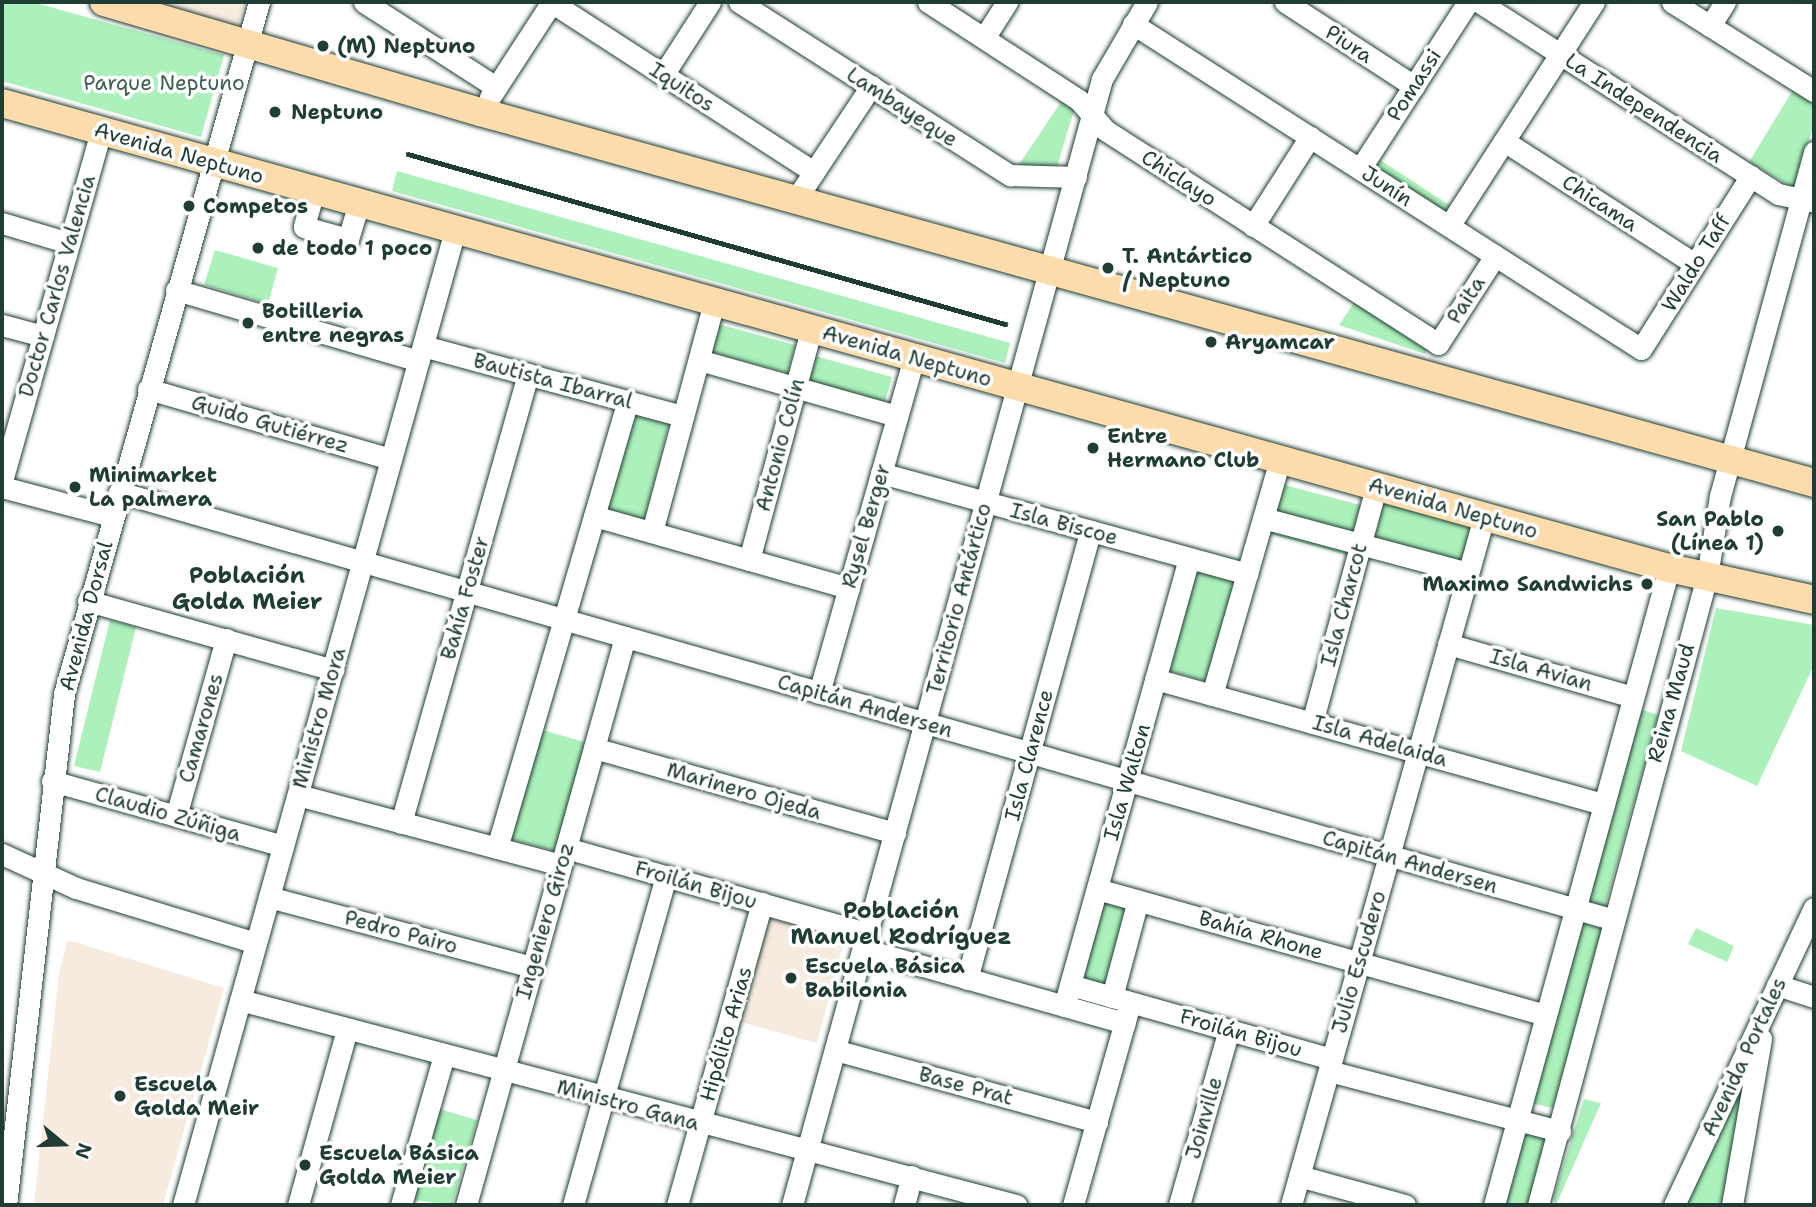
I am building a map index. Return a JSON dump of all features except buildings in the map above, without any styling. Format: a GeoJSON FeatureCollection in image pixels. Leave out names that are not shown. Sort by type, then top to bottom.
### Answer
{"type":"FeatureCollection","features":[{"type":"Feature","properties":{"kind":"main road"},"geometry":{"type":"LineString","coordinates":[[104,2],[480,111],[1814,483]]}},
{"type":"Feature","properties":{"kind":"main road","name":"Avenida Neptuno"},"geometry":{"type":"LineString","coordinates":[[2,103],[1669,568],[1814,600]]}},
{"type":"Feature","properties":{"kind":"street","name":"Avenida Dorsal"},"geometry":{"type":"LineString","coordinates":[[6,1205],[8,1137],[64,694],[88,601],[259,2]]}},
{"type":"Feature","properties":{"kind":"street"},"geometry":{"type":"LineString","coordinates":[[364,2],[496,87]]}},
{"type":"Feature","properties":{"kind":"street"},"geometry":{"type":"LineString","coordinates":[[480,111],[551,2]]}},
{"type":"Feature","properties":{"kind":"street","name":"Iquitos"},"geometry":{"type":"LineString","coordinates":[[551,2],[814,172]]}},
{"type":"Feature","properties":{"kind":"street"},"geometry":{"type":"LineString","coordinates":[[663,75],[710,2]]}},
{"type":"Feature","properties":{"kind":"street","name":"Chiclayo"},"geometry":{"type":"LineString","coordinates":[[928,2],[1079,100],[1105,130],[1438,344]]}},
{"type":"Feature","properties":{"kind":"street"},"geometry":{"type":"LineString","coordinates":[[984,38],[1007,2]]}},
{"type":"Feature","properties":{"kind":"street","name":"Territorio Antártico"},"geometry":{"type":"LineString","coordinates":[[792,1205],[1092,114],[1106,67],[1147,2]]}},
{"type":"Feature","properties":{"kind":"street","name":"Piura"},"geometry":{"type":"LineString","coordinates":[[1285,2],[1414,86]]}},
{"type":"Feature","properties":{"kind":"street","name":"Pomassi"},"geometry":{"type":"LineString","coordinates":[[1360,169],[1468,2]]}},
{"type":"Feature","properties":{"kind":"street","name":"La Independencia"},"geometry":{"type":"LineString","coordinates":[[1479,2],[1785,198],[1807,201]]}},
{"type":"Feature","properties":{"kind":"street"},"geometry":{"type":"LineString","coordinates":[[1449,226],[1594,2]]}},
{"type":"Feature","properties":{"kind":"street"},"geometry":{"type":"LineString","coordinates":[[1672,2],[1814,91]]}},
{"type":"Feature","properties":{"kind":"street"},"geometry":{"type":"LineString","coordinates":[[1710,26],[1725,2]]}},
{"type":"Feature","properties":{"kind":"street","name":"Lambayeque"},"geometry":{"type":"LineString","coordinates":[[753,6],[1010,175],[1076,177]]}},
{"type":"Feature","properties":{"kind":"street","name":"Junín"},"geometry":{"type":"LineString","coordinates":[[1133,23],[1641,349]]}},
{"type":"Feature","properties":{"kind":"street"},"geometry":{"type":"LineString","coordinates":[[796,199],[871,86]]}},
{"type":"Feature","properties":{"kind":"street","name":"Doctor Carlos Valencia"},"geometry":{"type":"LineString","coordinates":[[2,481],[9,428],[43,336],[101,131]]}},
{"type":"Feature","properties":{"kind":"street"},"geometry":{"type":"LineString","coordinates":[[1253,226],[1310,137]]}},
{"type":"Feature","properties":{"kind":"street","name":"Chicama"},"geometry":{"type":"LineString","coordinates":[[1504,141],[1695,264]]}},
{"type":"Feature","properties":{"kind":"street"},"geometry":{"type":"LineString","coordinates":[[1807,201],[1814,152]]}},
{"type":"Feature","properties":{"kind":"street","name":"Waldo Taff"},"geometry":{"type":"LineString","coordinates":[[1641,349],[1751,176]]}},
{"type":"Feature","properties":{"kind":"street"},"geometry":{"type":"LineString","coordinates":[[314,191],[304,227],[348,239],[359,203]]}},
{"type":"Feature","properties":{"kind":"street","name":"Reina Maud"},"geometry":{"type":"LineString","coordinates":[[1538,1205],[1560,1131],[1611,919],[1707,576],[1730,460],[1807,201]]}},
{"type":"Feature","properties":{"kind":"street"},"geometry":{"type":"LineString","coordinates":[[2,223],[69,243]]}},
{"type":"Feature","properties":{"kind":"street","name":"Ministro Mora"},"geometry":{"type":"LineString","coordinates":[[183,1205],[455,230]]}},
{"type":"Feature","properties":{"kind":"street","name":"Paita"},"geometry":{"type":"LineString","coordinates":[[1438,344],[1495,256]]}},
{"type":"Feature","properties":{"kind":"street","name":"Bautista Ibarral"},"geometry":{"type":"LineString","coordinates":[[176,290],[421,353],[528,374],[683,416]]}},
{"type":"Feature","properties":{"kind":"street"},"geometry":{"type":"LineString","coordinates":[[652,533],[714,303]]}},
{"type":"Feature","properties":{"kind":"street"},"geometry":{"type":"LineString","coordinates":[[2,325],[43,336]]}},
{"type":"Feature","properties":{"kind":"street","name":"Antonio Colín"},"geometry":{"type":"LineString","coordinates":[[750,560],[811,330]]}},
{"type":"Feature","properties":{"kind":"street","name":"Rysel Berger"},"geometry":{"type":"LineString","coordinates":[[819,693],[914,358]]}},
{"type":"Feature","properties":{"kind":"street"},"geometry":{"type":"LineString","coordinates":[[699,360],[897,416]]}},
{"type":"Feature","properties":{"kind":"street","name":"Bahía Foster"},"geometry":{"type":"LineString","coordinates":[[401,823],[528,374]]}},
{"type":"Feature","properties":{"kind":"street","name":"Guido Gutiérrez"},"geometry":{"type":"LineString","coordinates":[[148,389],[391,459]]}},
{"type":"Feature","properties":{"kind":"street"},"geometry":{"type":"LineString","coordinates":[[497,848],[628,401]]}},
{"type":"Feature","properties":{"kind":"street"},"geometry":{"type":"LineString","coordinates":[[1212,695],[1280,460]]}},
{"type":"Feature","properties":{"kind":"street","name":"Isla Biscoe"},"geometry":{"type":"LineString","coordinates":[[881,474],[1247,574]]}},
{"type":"Feature","properties":{"kind":"street"},"geometry":{"type":"LineString","coordinates":[[2,487],[112,516]]}},
{"type":"Feature","properties":{"kind":"street","name":"Isla Charcot"},"geometry":{"type":"LineString","coordinates":[[1312,723],[1376,487]]}},
{"type":"Feature","properties":{"kind":"street","name":"Capitán Andersen"},"geometry":{"type":"LineString","coordinates":[[119,492],[1611,919]]}},
{"type":"Feature","properties":{"kind":"street"},"geometry":{"type":"LineString","coordinates":[[594,516],[849,588]]}},
{"type":"Feature","properties":{"kind":"street","name":"Julio Escudero"},"geometry":{"type":"LineString","coordinates":[[1291,1205],[1484,517]]}},
{"type":"Feature","properties":{"kind":"street"},"geometry":{"type":"LineString","coordinates":[[1263,518],[1468,573]]}},
{"type":"Feature","properties":{"kind":"street","name":"Isla Clarence"},"geometry":{"type":"LineString","coordinates":[[967,979],[1090,531]]}},
{"type":"Feature","properties":{"kind":"street","name":"Isla Walton"},"geometry":{"type":"LineString","coordinates":[[1064,1006],[1189,558]]}},
{"type":"Feature","properties":{"kind":"street","name":"Reina Maud"},"geometry":{"type":"LineString","coordinates":[[1494,1205],[1669,568]]}},
{"type":"Feature","properties":{"kind":"street"},"geometry":{"type":"LineString","coordinates":[[88,601],[333,670]]}},
{"type":"Feature","properties":{"kind":"street","name":"Ingeniero Giroz"},"geometry":{"type":"LineString","coordinates":[[466,1205],[625,638]]}},
{"type":"Feature","properties":{"kind":"street","name":"Camarones"},"geometry":{"type":"LineString","coordinates":[[176,816],[226,639]]}},
{"type":"Feature","properties":{"kind":"street","name":"Isla Avian"},"geometry":{"type":"LineString","coordinates":[[1448,644],[1633,697]]}},
{"type":"Feature","properties":{"kind":"street","name":"Isla Adelaida"},"geometry":{"type":"LineString","coordinates":[[1155,679],[1604,804]]}},
{"type":"Feature","properties":{"kind":"street","name":"Marinero Ojeda"},"geometry":{"type":"LineString","coordinates":[[594,748],[895,833]]}},
{"type":"Feature","properties":{"kind":"street","name":"Claudio Zúñiga"},"geometry":{"type":"LineString","coordinates":[[52,781],[284,846]]}},
{"type":"Feature","properties":{"kind":"street","name":"Froilán Bijou"},"geometry":{"type":"LineString","coordinates":[[298,795],[497,848],[666,876],[762,903],[967,979],[1125,1023]]}},
{"type":"Feature","properties":{"kind":"street"},"geometry":{"type":"LineString","coordinates":[[2,854],[42,870],[76,888],[256,943]]}},
{"type":"Feature","properties":{"kind":"street"},"geometry":{"type":"LineString","coordinates":[[573,1205],[666,876]]}},
{"type":"Feature","properties":{"kind":"street","name":"Bahía Rhone"},"geometry":{"type":"LineString","coordinates":[[1097,888],[1546,1015]]}},
{"type":"Feature","properties":{"kind":"street","name":"Pedro Pairo"},"geometry":{"type":"LineString","coordinates":[[269,897],[533,967]]}},
{"type":"Feature","properties":{"kind":"street"},"geometry":{"type":"LineString","coordinates":[[1073,1205],[1125,1023],[1121,1000],[1138,900]]}},
{"type":"Feature","properties":{"kind":"street","name":"Hipólito Arias"},"geometry":{"type":"LineString","coordinates":[[677,1205],[762,903]]}},
{"type":"Feature","properties":{"kind":"street","name":"Avenida Portales"},"geometry":{"type":"LineString","coordinates":[[1674,1205],[1814,908]]}},
{"type":"Feature","properties":{"kind":"street","name":"Froilán Bijou"},"geometry":{"type":"LineString","coordinates":[[1070,985],[1229,1030],[1330,1065],[1560,1131]]}},
{"type":"Feature","properties":{"kind":"street"},"geometry":{"type":"LineString","coordinates":[[1777,985],[1814,997]]}},
{"type":"Feature","properties":{"kind":"street","name":"Ministro Gana"},"geometry":{"type":"LineString","coordinates":[[240,1000],[700,1124],[912,1176],[1013,1205]]}},
{"type":"Feature","properties":{"kind":"street"},"geometry":{"type":"LineString","coordinates":[[1732,1205],[1766,1009]]}},
{"type":"Feature","properties":{"kind":"street"},"geometry":{"type":"LineString","coordinates":[[298,1205],[347,1029]]}},
{"type":"Feature","properties":{"kind":"street","name":"Joinville"},"geometry":{"type":"LineString","coordinates":[[1179,1205],[1229,1030]]}},
{"type":"Feature","properties":{"kind":"street","name":"Base Prat"},"geometry":{"type":"LineString","coordinates":[[835,1049],[1097,1122]]}},
{"type":"Feature","properties":{"kind":"street"},"geometry":{"type":"LineString","coordinates":[[401,1205],[444,1055]]}},
{"type":"Feature","properties":{"kind":"street"},"geometry":{"type":"LineString","coordinates":[[904,1205],[912,1176]]}},
{"type":"Feature","properties":{"kind":"street"},"geometry":{"type":"LineString","coordinates":[[1299,1176],[1405,1205]]}},
{"type":"Feature","properties":{"kind":"shaded area"},"geometry":{"type":"Polygon","coordinates":[[[125,2],[246,2],[235,35],[125,2]]]}},
{"type":"Feature","properties":{"kind":"shaded area","name":"Escuela Básica Babilonia"},"geometry":{"type":"Polygon","coordinates":[[[766,912],[846,934],[817,1043],[737,1021],[766,912]]]}},
{"type":"Feature","properties":{"kind":"shaded area","name":"Escuela Golda Meir"},"geometry":{"type":"Polygon","coordinates":[[[68,940],[224,988],[163,1205],[34,1205],[59,973],[68,940]]]}},
{"type":"Feature","properties":{"kind":"green space","name":"Parque Neptuno"},"geometry":{"type":"Polygon","coordinates":[[[2,2],[32,2],[224,55],[201,137],[2,81],[2,2]]]}},
{"type":"Feature","properties":{"kind":"green space"},"geometry":{"type":"Polygon","coordinates":[[[1796,85],[1814,96],[1814,124],[1795,189],[1749,162],[1796,85]]]}},
{"type":"Feature","properties":{"kind":"green space"},"geometry":{"type":"Polygon","coordinates":[[[1063,99],[1075,107],[1056,170],[1016,169],[1063,99]]]}},
{"type":"Feature","properties":{"kind":"green space"},"geometry":{"type":"Polygon","coordinates":[[[1377,158],[1451,206],[1443,218],[1369,171],[1377,158]]]}},
{"type":"Feature","properties":{"kind":"green space"},"geometry":{"type":"Polygon","coordinates":[[[397,171],[1010,343],[1005,363],[392,191],[397,171]]]}},
{"type":"Feature","properties":{"kind":"green space"},"geometry":{"type":"Polygon","coordinates":[[[215,250],[278,268],[268,304],[204,285],[215,250]]]}},
{"type":"Feature","properties":{"kind":"green space"},"geometry":{"type":"Polygon","coordinates":[[[1357,298],[1429,347],[1425,354],[1339,325],[1357,298]]]}},
{"type":"Feature","properties":{"kind":"green space"},"geometry":{"type":"Polygon","coordinates":[[[718,324],[795,345],[788,373],[710,352],[718,324]]]}},
{"type":"Feature","properties":{"kind":"green space"},"geometry":{"type":"Polygon","coordinates":[[[815,356],[892,377],[884,405],[807,384],[815,356]]]}},
{"type":"Feature","properties":{"kind":"green space"},"geometry":{"type":"Polygon","coordinates":[[[630,413],[669,423],[644,522],[605,512],[630,413]]]}},
{"type":"Feature","properties":{"kind":"green space"},"geometry":{"type":"Polygon","coordinates":[[[1277,483],[1364,506],[1350,556],[1264,532],[1277,483]]]}},
{"type":"Feature","properties":{"kind":"green space"},"geometry":{"type":"Polygon","coordinates":[[[1384,502],[1471,525],[1458,574],[1371,551],[1384,502]]]}},
{"type":"Feature","properties":{"kind":"green space"},"geometry":{"type":"Polygon","coordinates":[[[1194,565],[1239,579],[1209,682],[1166,670],[1194,565]]]}},
{"type":"Feature","properties":{"kind":"green space"},"geometry":{"type":"Polygon","coordinates":[[[1716,608],[1814,625],[1814,665],[1757,786],[1681,751],[1716,608]]]}},
{"type":"Feature","properties":{"kind":"green space"},"geometry":{"type":"Polygon","coordinates":[[[110,620],[136,627],[100,772],[74,766],[110,620]]]}},
{"type":"Feature","properties":{"kind":"green space"},"geometry":{"type":"Polygon","coordinates":[[[1633,707],[1658,715],[1605,907],[1581,900],[1633,707]]]}},
{"type":"Feature","properties":{"kind":"green space"},"geometry":{"type":"Polygon","coordinates":[[[539,729],[588,743],[558,852],[506,838],[539,729]]]}},
{"type":"Feature","properties":{"kind":"green space"},"geometry":{"type":"Polygon","coordinates":[[[1100,899],[1129,907],[1108,986],[1078,978],[1100,899]]]}},
{"type":"Feature","properties":{"kind":"green space"},"geometry":{"type":"Polygon","coordinates":[[[1576,920],[1602,929],[1553,1108],[1527,1102],[1576,920]]]}},
{"type":"Feature","properties":{"kind":"green space"},"geometry":{"type":"Polygon","coordinates":[[[1696,928],[1734,946],[1727,962],[1688,944],[1696,928]]]}},
{"type":"Feature","properties":{"kind":"green space"},"geometry":{"type":"Polygon","coordinates":[[[1744,1091],[1723,1205],[1684,1205],[1735,1098],[1744,1091]]]}},
{"type":"Feature","properties":{"kind":"green space"},"geometry":{"type":"Polygon","coordinates":[[[1584,1099],[1601,1103],[1556,1205],[1553,1199],[1584,1099]]]}},
{"type":"Feature","properties":{"kind":"green space"},"geometry":{"type":"Polygon","coordinates":[[[439,1109],[477,1120],[452,1205],[412,1200],[439,1109]]]}},
{"type":"Feature","properties":{"kind":"green space"},"geometry":{"type":"Polygon","coordinates":[[[1519,1134],[1549,1134],[1528,1205],[1499,1205],[1519,1134]]]}},
{"type":"Feature","properties":{"kind":"railway"},"geometry":{"type":"LineString","coordinates":[[408,154],[1005,324]]}},
{"type":"Feature","properties":{"kind":"place","name":"(M) Neptuno"},"geometry":{"type":"Point","coordinates":[323,46]}},
{"type":"Feature","properties":{"kind":"place","name":"Neptuno"},"geometry":{"type":"Point","coordinates":[275,112]}},
{"type":"Feature","properties":{"kind":"place","name":"Competos"},"geometry":{"type":"Point","coordinates":[189,206]}},
{"type":"Feature","properties":{"kind":"place","name":"de todo 1 poco"},"geometry":{"type":"Point","coordinates":[258,248]}},
{"type":"Feature","properties":{"kind":"place","name":"T. Antártico / Neptuno"},"geometry":{"type":"Point","coordinates":[1108,268]}},
{"type":"Feature","properties":{"kind":"place","name":"Botilleria entre negras"},"geometry":{"type":"Point","coordinates":[248,323]}},
{"type":"Feature","properties":{"kind":"place","name":"Aryamcar"},"geometry":{"type":"Point","coordinates":[1211,342]}},
{"type":"Feature","properties":{"kind":"place","name":"Entre Hermano Club"},"geometry":{"type":"Point","coordinates":[1093,448]}},
{"type":"Feature","properties":{"kind":"place","name":"Minimarket La palmera"},"geometry":{"type":"Point","coordinates":[75,487]}},
{"type":"Feature","properties":{"kind":"place","name":"San Pablo (Línea 1)"},"geometry":{"type":"Point","coordinates":[1778,531]}},
{"type":"Feature","properties":{"kind":"place","name":"Maximo Sandwichs"},"geometry":{"type":"Point","coordinates":[1647,584]}},
{"type":"Feature","properties":{"kind":"place","name":"Escuela Básica Babilonia"},"geometry":{"type":"Point","coordinates":[791,978]}},
{"type":"Feature","properties":{"kind":"place","name":"Escuela Golda Meir"},"geometry":{"type":"Point","coordinates":[120,1096]}},
{"type":"Feature","properties":{"kind":"place","name":"Escuela Básica Golda Meier"},"geometry":{"type":"Point","coordinates":[305,1165]}},
{"type":"Feature","properties":{"kind":"district","name":"Población Golda Meier"},"geometry":{"type":"Point","coordinates":[247,588]}},
{"type":"Feature","properties":{"kind":"district","name":"Población Manuel Rodríguez"},"geometry":{"type":"Point","coordinates":[901,923]}}]}
